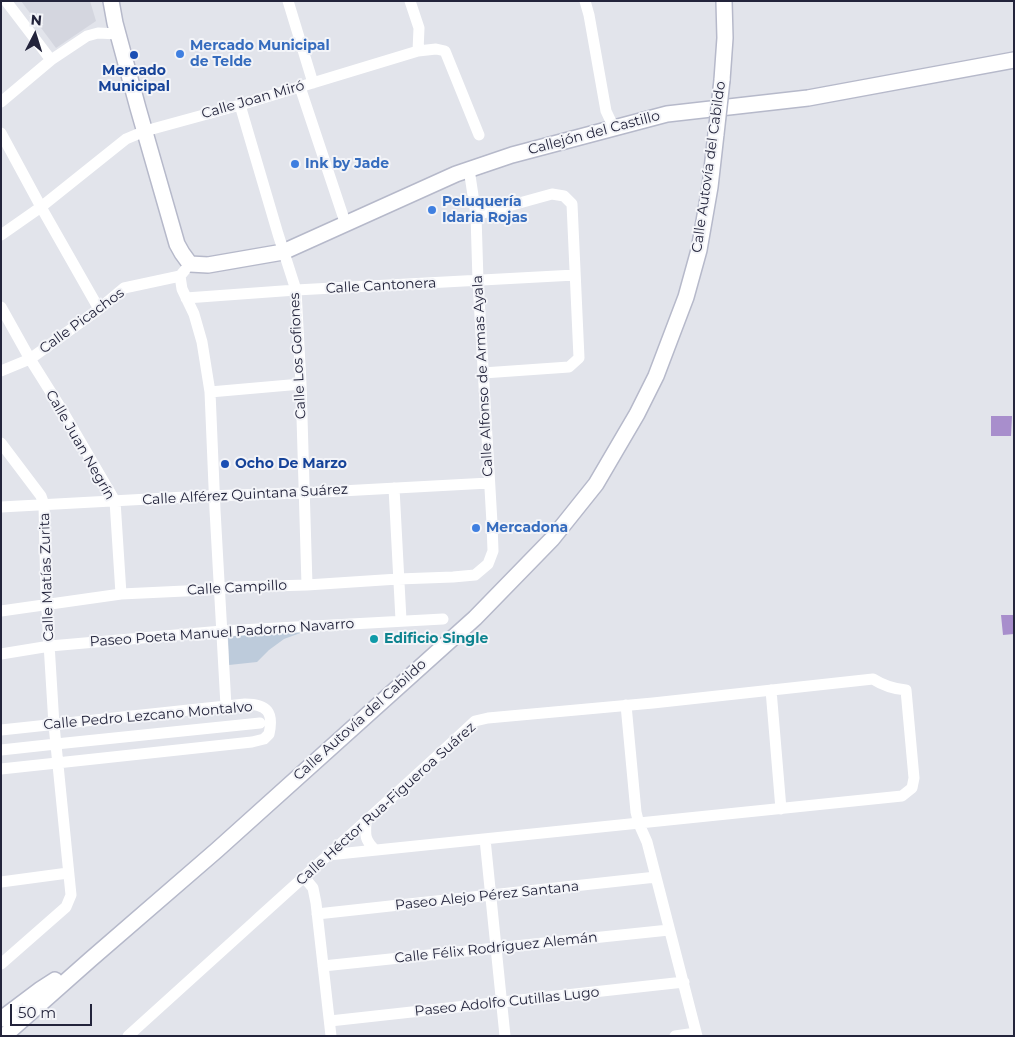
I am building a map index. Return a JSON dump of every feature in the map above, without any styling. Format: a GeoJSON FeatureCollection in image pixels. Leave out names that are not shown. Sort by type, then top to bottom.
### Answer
{"type":"FeatureCollection","features":[{"type":"Feature","properties":{"kind":"main road"},"geometry":{"type":"LineString","coordinates":[[106,1],[116,28],[177,244],[190,264]]}},
{"type":"Feature","properties":{"kind":"main road"},"geometry":{"type":"LineString","coordinates":[[111,1],[116,28]]}},
{"type":"Feature","properties":{"kind":"main road","name":"Calle Autovía del Cabildo"},"geometry":{"type":"LineString","coordinates":[[4,1036],[217,850],[475,618],[552,540],[596,484],[637,414],[656,376],[686,297],[699,250],[710,186],[722,80],[725,38],[724,1]]}},
{"type":"Feature","properties":{"kind":"main road","name":"Calle Autovía del Cabildo"},"geometry":{"type":"LineString","coordinates":[[725,38],[732,1]]}},
{"type":"Feature","properties":{"kind":"main road","name":"Callejón del Castillo"},"geometry":{"type":"LineString","coordinates":[[190,264],[208,264],[283,252],[456,174],[512,155],[667,114],[808,98],[1014,60]]}},
{"type":"Feature","properties":{"kind":"main road"},"geometry":{"type":"LineString","coordinates":[[1,1019],[41,989],[91,959]]}},
{"type":"Feature","properties":{"kind":"main road"},"geometry":{"type":"LineString","coordinates":[[19,1036],[44,1000]]}},
{"type":"Feature","properties":{"kind":"street"},"geometry":{"type":"LineString","coordinates":[[6,1],[51,60]]}},
{"type":"Feature","properties":{"kind":"street"},"geometry":{"type":"LineString","coordinates":[[288,1],[312,83]]}},
{"type":"Feature","properties":{"kind":"street"},"geometry":{"type":"LineString","coordinates":[[410,1],[419,28],[418,51]]}},
{"type":"Feature","properties":{"kind":"street"},"geometry":{"type":"LineString","coordinates":[[585,1],[606,111],[614,128]]}},
{"type":"Feature","properties":{"kind":"street"},"geometry":{"type":"LineString","coordinates":[[1,102],[51,60],[87,36],[116,28]]}},
{"type":"Feature","properties":{"kind":"street","name":"Calle Joan Miró"},"geometry":{"type":"LineString","coordinates":[[1,235],[40,207],[126,139],[145,131],[240,105],[418,51],[436,49],[445,51],[479,135]]}},
{"type":"Feature","properties":{"kind":"street"},"geometry":{"type":"LineString","coordinates":[[300,87],[346,225]]}},
{"type":"Feature","properties":{"kind":"street","name":"Calle Los Gofiones"},"geometry":{"type":"LineString","coordinates":[[240,105],[296,290],[308,585]]}},
{"type":"Feature","properties":{"kind":"street"},"geometry":{"type":"LineString","coordinates":[[1,133],[40,207],[100,309]]}},
{"type":"Feature","properties":{"kind":"street","name":"Calle Alfonso de Armas Ayala"},"geometry":{"type":"LineString","coordinates":[[469,170],[476,215],[482,373],[493,551],[488,564],[474,574]]}},
{"type":"Feature","properties":{"kind":"street"},"geometry":{"type":"LineString","coordinates":[[476,215],[552,194],[564,196],[572,204],[579,358],[569,367],[482,373]]}},
{"type":"Feature","properties":{"kind":"street"},"geometry":{"type":"LineString","coordinates":[[190,264],[180,276],[182,289],[194,314],[202,342],[210,392],[226,706]]}},
{"type":"Feature","properties":{"kind":"street","name":"Calle Cantonera"},"geometry":{"type":"LineString","coordinates":[[186,298],[575,275]]}},
{"type":"Feature","properties":{"kind":"street","name":"Calle Picachos"},"geometry":{"type":"LineString","coordinates":[[1,370],[30,359],[100,309],[124,288],[180,276]]}},
{"type":"Feature","properties":{"kind":"street","name":"Calle Juan Negrín"},"geometry":{"type":"LineString","coordinates":[[1,307],[114,501],[121,594]]}},
{"type":"Feature","properties":{"kind":"street"},"geometry":{"type":"LineString","coordinates":[[210,392],[301,384]]}},
{"type":"Feature","properties":{"kind":"street","name":"Calle Matías Zurita"},"geometry":{"type":"LineString","coordinates":[[1,443],[41,496],[44,505],[47,604],[54,724],[71,895],[66,907],[1,964]]}},
{"type":"Feature","properties":{"kind":"street","name":"Calle Alférez Quintana Suárez"},"geometry":{"type":"LineString","coordinates":[[1,507],[489,483]]}},
{"type":"Feature","properties":{"kind":"street"},"geometry":{"type":"LineString","coordinates":[[394,488],[401,620]]}},
{"type":"Feature","properties":{"kind":"street","name":"Calle Campillo"},"geometry":{"type":"LineString","coordinates":[[1,611],[121,594],[453,577],[474,574]]}},
{"type":"Feature","properties":{"kind":"street","name":"Paseo Poeta Manuel Padorno Navarro"},"geometry":{"type":"LineString","coordinates":[[1,654],[50,646],[222,631],[443,619]]}},
{"type":"Feature","properties":{"kind":"street","name":"Calle Héctor Rua-Figueroa Suárez"},"geometry":{"type":"LineString","coordinates":[[128,1036],[366,822],[475,721],[488,718],[873,679],[882,685],[894,689],[906,690],[914,778],[912,788],[902,796],[781,810]]}},
{"type":"Feature","properties":{"kind":"street"},"geometry":{"type":"LineString","coordinates":[[328,855],[781,810],[770,690]]}},
{"type":"Feature","properties":{"kind":"street","name":"Calle Pedro Lezcano Montalvo"},"geometry":{"type":"LineString","coordinates":[[1,730],[254,704],[268,710],[271,719],[269,734],[264,739],[252,742],[1,770]]}},
{"type":"Feature","properties":{"kind":"street"},"geometry":{"type":"LineString","coordinates":[[626,705],[636,812],[647,842],[697,1035],[675,1036]]}},
{"type":"Feature","properties":{"kind":"street"},"geometry":{"type":"LineString","coordinates":[[1,750],[260,723]]}},
{"type":"Feature","properties":{"kind":"street"},"geometry":{"type":"LineString","coordinates":[[366,822],[365,836],[368,843],[375,850]]}},
{"type":"Feature","properties":{"kind":"street"},"geometry":{"type":"LineString","coordinates":[[485,839],[505,1036]]}},
{"type":"Feature","properties":{"kind":"street"},"geometry":{"type":"LineString","coordinates":[[1,882],[68,873]]}},
{"type":"Feature","properties":{"kind":"street"},"geometry":{"type":"LineString","coordinates":[[304,877],[313,888],[318,914],[331,1036]]}},
{"type":"Feature","properties":{"kind":"street","name":"Paseo Alejo Pérez Santana"},"geometry":{"type":"LineString","coordinates":[[318,914],[656,877]]}},
{"type":"Feature","properties":{"kind":"street","name":"Calle Félix Rodríguez Alemán"},"geometry":{"type":"LineString","coordinates":[[323,966],[669,930]]}},
{"type":"Feature","properties":{"kind":"street","name":"Paseo Adolfo Cutillas Lugo"},"geometry":{"type":"LineString","coordinates":[[330,1021],[684,982]]}},
{"type":"Feature","properties":{"kind":"shaded area"},"geometry":{"type":"Polygon","coordinates":[[[21,1],[90,1],[96,21],[56,48],[21,1]]]}},
{"type":"Feature","properties":{"kind":"shaded area"},"geometry":{"type":"Polygon","coordinates":[[[991,416],[1012,416],[1011,436],[991,436],[991,416]]]}},
{"type":"Feature","properties":{"kind":"shaded area"},"geometry":{"type":"Polygon","coordinates":[[[1001,615],[1014,615],[1014,634],[1003,635],[1001,615]]]}},
{"type":"Feature","properties":{"kind":"shaded area"},"geometry":{"type":"Polygon","coordinates":[[[303,632],[284,639],[257,662],[229,665],[228,636],[303,632]]]}},
{"type":"Feature","properties":{"kind":"place","name":"Mercado Municipal de Telde"},"geometry":{"type":"Point","coordinates":[180,54]}},
{"type":"Feature","properties":{"kind":"place","name":"Mercado Municipal"},"geometry":{"type":"Point","coordinates":[134,55]}},
{"type":"Feature","properties":{"kind":"place","name":"Ink by Jade"},"geometry":{"type":"Point","coordinates":[295,164]}},
{"type":"Feature","properties":{"kind":"place","name":"Peluquería Idaria Rojas"},"geometry":{"type":"Point","coordinates":[432,210]}},
{"type":"Feature","properties":{"kind":"place","name":"Ocho De Marzo"},"geometry":{"type":"Point","coordinates":[225,464]}},
{"type":"Feature","properties":{"kind":"place","name":"Mercadona"},"geometry":{"type":"Point","coordinates":[476,528]}},
{"type":"Feature","properties":{"kind":"place","name":"Edificio Single"},"geometry":{"type":"Point","coordinates":[374,639]}}]}
